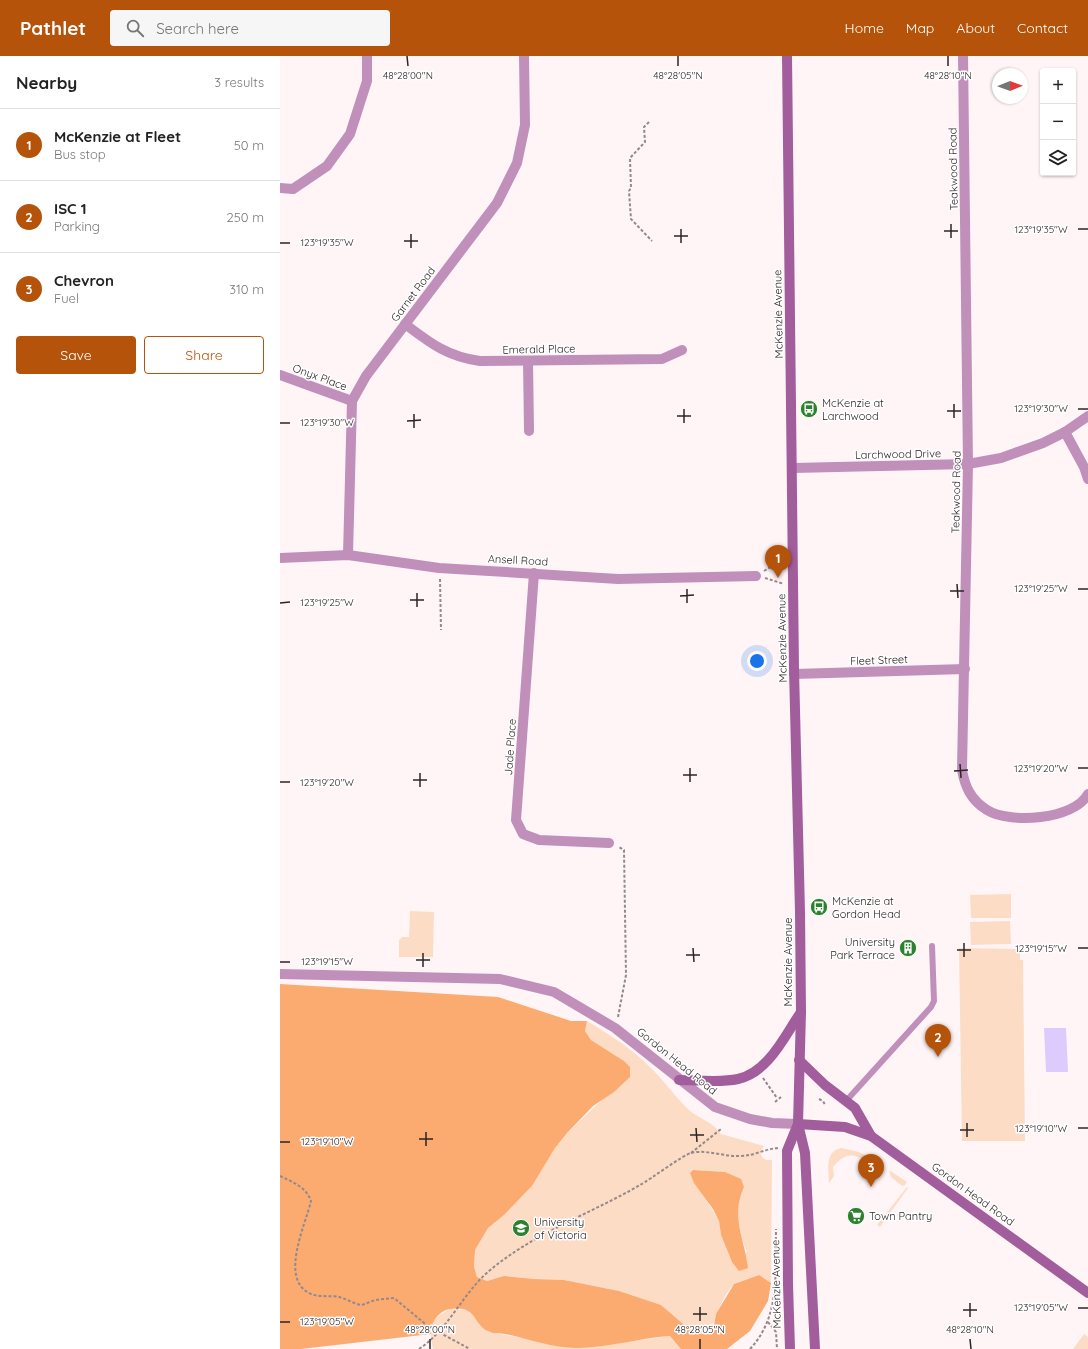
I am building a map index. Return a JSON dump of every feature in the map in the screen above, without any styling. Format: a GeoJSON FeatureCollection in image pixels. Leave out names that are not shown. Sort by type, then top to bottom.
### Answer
{"type":"FeatureCollection","features":[{"type":"Feature","properties":{"kind":"main road","name":"McKenzie Avenue"},"geometry":{"type":"LineString","coordinates":[[787,56],[793,468],[794,674],[801,1012],[798,1124],[805,1153],[814,1347]]}},
{"type":"Feature","properties":{"kind":"main road"},"geometry":{"type":"LineString","coordinates":[[679,1080],[738,1079],[757,1070],[765,1064],[801,1012]]}},
{"type":"Feature","properties":{"kind":"main road"},"geometry":{"type":"LineString","coordinates":[[799,1060],[825,1085],[855,1108],[872,1136]]}},
{"type":"Feature","properties":{"kind":"main road","name":"McKenzie Avenue"},"geometry":{"type":"LineString","coordinates":[[790,1349],[788,1284],[788,1151],[798,1124]]}},
{"type":"Feature","properties":{"kind":"main road","name":"Gordon Head Road"},"geometry":{"type":"LineString","coordinates":[[798,1124],[845,1127],[872,1136],[1088,1293]]}},
{"type":"Feature","properties":{"kind":"street"},"geometry":{"type":"LineString","coordinates":[[280,188],[293,189],[326,166],[350,134],[367,81],[367,56]]}},
{"type":"Feature","properties":{"kind":"street","name":"Garnet Road"},"geometry":{"type":"LineString","coordinates":[[348,555],[352,401],[366,376],[497,203],[517,164],[525,125],[524,56]]}},
{"type":"Feature","properties":{"kind":"street","name":"Teakwood Road"},"geometry":{"type":"LineString","coordinates":[[963,56],[968,464],[962,770],[965,786],[974,800],[988,810],[1005,817],[1052,816],[1070,811],[1085,800],[1088,794]]}},
{"type":"Feature","properties":{"kind":"street","name":"Emerald Place"},"geometry":{"type":"LineString","coordinates":[[405,324],[442,351],[466,359],[480,361],[662,359],[682,350]]}},
{"type":"Feature","properties":{"kind":"street"},"geometry":{"type":"LineString","coordinates":[[528,361],[530,431]]}},
{"type":"Feature","properties":{"kind":"street","name":"Onyx Place"},"geometry":{"type":"LineString","coordinates":[[280,375],[352,401]]}},
{"type":"Feature","properties":{"kind":"street","name":"Larchwood Drive"},"geometry":{"type":"LineString","coordinates":[[793,468],[968,464],[1020,452],[1065,432],[1088,416]]}},
{"type":"Feature","properties":{"kind":"street"},"geometry":{"type":"LineString","coordinates":[[1065,432],[1084,467],[1088,479]]}},
{"type":"Feature","properties":{"kind":"street","name":"Ansell Road"},"geometry":{"type":"LineString","coordinates":[[280,558],[348,555],[439,568],[618,579],[756,576]]}},
{"type":"Feature","properties":{"kind":"street","name":"Jade Place"},"geometry":{"type":"LineString","coordinates":[[534,573],[516,820],[523,834],[539,840],[609,843]]}},
{"type":"Feature","properties":{"kind":"street","name":"Fleet Street"},"geometry":{"type":"LineString","coordinates":[[794,674],[965,669]]}},
{"type":"Feature","properties":{"kind":"street","name":"Gordon Head Road"},"geometry":{"type":"LineString","coordinates":[[280,974],[500,980],[554,992],[615,1028],[656,1058],[679,1080],[711,1104],[735,1115],[772,1123],[798,1124]]}},
{"type":"Feature","properties":{"kind":"lane"},"geometry":{"type":"LineString","coordinates":[[846,1101],[931,1007],[934,1001],[932,946]]}},
{"type":"Feature","properties":{"kind":"path"},"geometry":{"type":"LineString","coordinates":[[649,122],[644,127],[645,142],[630,158],[631,188],[629,190],[631,219],[652,241]]}},
{"type":"Feature","properties":{"kind":"path"},"geometry":{"type":"LineString","coordinates":[[756,576],[780,561]]}},
{"type":"Feature","properties":{"kind":"path"},"geometry":{"type":"LineString","coordinates":[[439,568],[442,630]]}},
{"type":"Feature","properties":{"kind":"path"},"geometry":{"type":"LineString","coordinates":[[756,576],[785,584],[793,583]]}},
{"type":"Feature","properties":{"kind":"path"},"geometry":{"type":"LineString","coordinates":[[609,843],[624,850],[626,975],[615,1028]]}},
{"type":"Feature","properties":{"kind":"path"},"geometry":{"type":"LineString","coordinates":[[760,1074],[777,1098]]}},
{"type":"Feature","properties":{"kind":"path"},"geometry":{"type":"LineString","coordinates":[[775,1102],[777,1098],[780,1097]]}},
{"type":"Feature","properties":{"kind":"path"},"geometry":{"type":"LineString","coordinates":[[819,1099],[823,1100],[825,1105]]}},
{"type":"Feature","properties":{"kind":"path"},"geometry":{"type":"LineString","coordinates":[[418,1349],[429,1342],[454,1315],[477,1283],[495,1266],[555,1229],[643,1183],[691,1153],[721,1129]]}},
{"type":"Feature","properties":{"kind":"path"},"geometry":{"type":"LineString","coordinates":[[691,1153],[745,1156],[766,1149],[779,1148],[778,1152]]}},
{"type":"Feature","properties":{"kind":"path"},"geometry":{"type":"LineString","coordinates":[[280,1176],[300,1186],[308,1193],[311,1201],[294,1255],[293,1268],[297,1283],[304,1290],[311,1294],[340,1297],[362,1305],[374,1300],[394,1298],[420,1320],[438,1332],[470,1349]]}},
{"type":"Feature","properties":{"kind":"path"},"geometry":{"type":"LineString","coordinates":[[750,1349],[757,1343],[768,1322],[775,1290],[776,1226]]}},
{"type":"Feature","properties":{"kind":"path"},"geometry":{"type":"LineString","coordinates":[[768,1322],[776,1332],[777,1349]]}},
{"type":"Feature","properties":{"kind":"shaded area"},"geometry":{"type":"Polygon","coordinates":[[[1011,894],[1011,918],[971,918],[970,895],[1011,894]]]}},
{"type":"Feature","properties":{"kind":"shaded area"},"geometry":{"type":"Polygon","coordinates":[[[410,911],[434,912],[433,957],[399,957],[399,940],[402,937],[409,937],[410,911]]]}},
{"type":"Feature","properties":{"kind":"shaded area"},"geometry":{"type":"Polygon","coordinates":[[[1010,921],[1011,944],[971,945],[970,922],[1010,921]]]}},
{"type":"Feature","properties":{"kind":"shaded area"},"geometry":{"type":"Polygon","coordinates":[[[959,948],[1020,949],[1020,960],[1023,960],[1025,1141],[962,1141],[959,948]]]}},
{"type":"Feature","properties":{"kind":"shaded area","name":"University of Victoria"},"geometry":{"type":"Polygon","coordinates":[[[280,984],[498,997],[571,1021],[587,1021],[585,1031],[591,1040],[624,1061],[630,1067],[630,1077],[614,1092],[593,1106],[567,1133],[555,1148],[532,1186],[504,1215],[488,1228],[475,1250],[474,1267],[477,1277],[487,1281],[504,1276],[564,1280],[619,1291],[661,1305],[695,1334],[708,1334],[714,1325],[716,1314],[734,1284],[759,1275],[771,1283],[768,1301],[750,1331],[727,1349],[681,1349],[670,1336],[602,1346],[570,1348],[505,1334],[492,1333],[484,1329],[471,1313],[466,1310],[451,1309],[439,1314],[432,1326],[431,1334],[301,1349],[280,1349],[280,984]]]}},
{"type":"Feature","properties":{"kind":"shaded area"},"geometry":{"type":"Polygon","coordinates":[[[587,1021],[614,1038],[646,1063],[689,1110],[714,1126],[721,1134],[764,1146],[760,1152],[762,1157],[766,1160],[772,1160],[771,1283],[759,1275],[740,1281],[730,1288],[708,1334],[695,1334],[661,1305],[619,1291],[564,1280],[504,1276],[487,1281],[477,1277],[474,1267],[475,1250],[488,1228],[504,1215],[532,1186],[555,1148],[567,1133],[603,1099],[624,1061],[591,1040],[585,1031],[587,1021]],[[693,1170],[690,1173],[719,1221],[721,1235],[732,1262],[747,1252],[741,1236],[738,1219],[739,1203],[744,1187],[725,1172],[693,1170]]]}},
{"type":"Feature","properties":{"kind":"shaded area"},"geometry":{"type":"Polygon","coordinates":[[[1044,1028],[1066,1028],[1068,1072],[1046,1072],[1044,1028]]]}},
{"type":"Feature","properties":{"kind":"shaded area"},"geometry":{"type":"Polygon","coordinates":[[[841,1148],[859,1152],[873,1159],[868,1160],[856,1156],[846,1156],[833,1167],[834,1176],[829,1183],[828,1167],[830,1157],[832,1153],[841,1148]]]}},
{"type":"Feature","properties":{"kind":"shaded area"},"geometry":{"type":"Polygon","coordinates":[[[693,1170],[725,1172],[741,1179],[744,1187],[738,1208],[738,1218],[748,1268],[739,1271],[732,1262],[721,1235],[719,1221],[713,1209],[694,1183],[690,1173],[693,1170]]]}},
{"type":"Feature","properties":{"kind":"shaded area"},"geometry":{"type":"Polygon","coordinates":[[[889,1170],[907,1182],[905,1185],[902,1186],[891,1177],[889,1170]]]}},
{"type":"Feature","properties":{"kind":"shaded area"},"geometry":{"type":"Polygon","coordinates":[[[907,1187],[908,1188],[880,1227],[877,1225],[907,1187]]]}},
{"type":"Feature","properties":{"kind":"shaded area"},"geometry":{"type":"Polygon","coordinates":[[[450,1309],[468,1310],[476,1316],[480,1326],[489,1332],[579,1348],[671,1336],[681,1349],[433,1349],[431,1334],[432,1324],[438,1317],[450,1309]]]}},
{"type":"Feature","properties":{"kind":"shaded area"},"geometry":{"type":"Polygon","coordinates":[[[1084,1334],[1088,1337],[1088,1349],[1073,1349],[1084,1334]]]}},
{"type":"Feature","properties":{"kind":"place","name":"McKenzie at Larchwood"},"geometry":{"type":"Point","coordinates":[809,409]}},
{"type":"Feature","properties":{"kind":"place","name":"McKenzie at Fleet"},"geometry":{"type":"Point","coordinates":[778,578]}},
{"type":"Feature","properties":{"kind":"place","name":"McKenzie at Gordon Head"},"geometry":{"type":"Point","coordinates":[819,907]}},
{"type":"Feature","properties":{"kind":"place","name":"University Park Terrace"},"geometry":{"type":"Point","coordinates":[908,948]}},
{"type":"Feature","properties":{"kind":"place","name":"ISC 1"},"geometry":{"type":"Point","coordinates":[938,1057]}},
{"type":"Feature","properties":{"kind":"place","name":"Chevron"},"geometry":{"type":"Point","coordinates":[871,1187]}},
{"type":"Feature","properties":{"kind":"place","name":"Town Pantry"},"geometry":{"type":"Point","coordinates":[856,1216]}},
{"type":"Feature","properties":{"kind":"place","name":"University of Victoria"},"geometry":{"type":"Point","coordinates":[521,1228]}}]}
